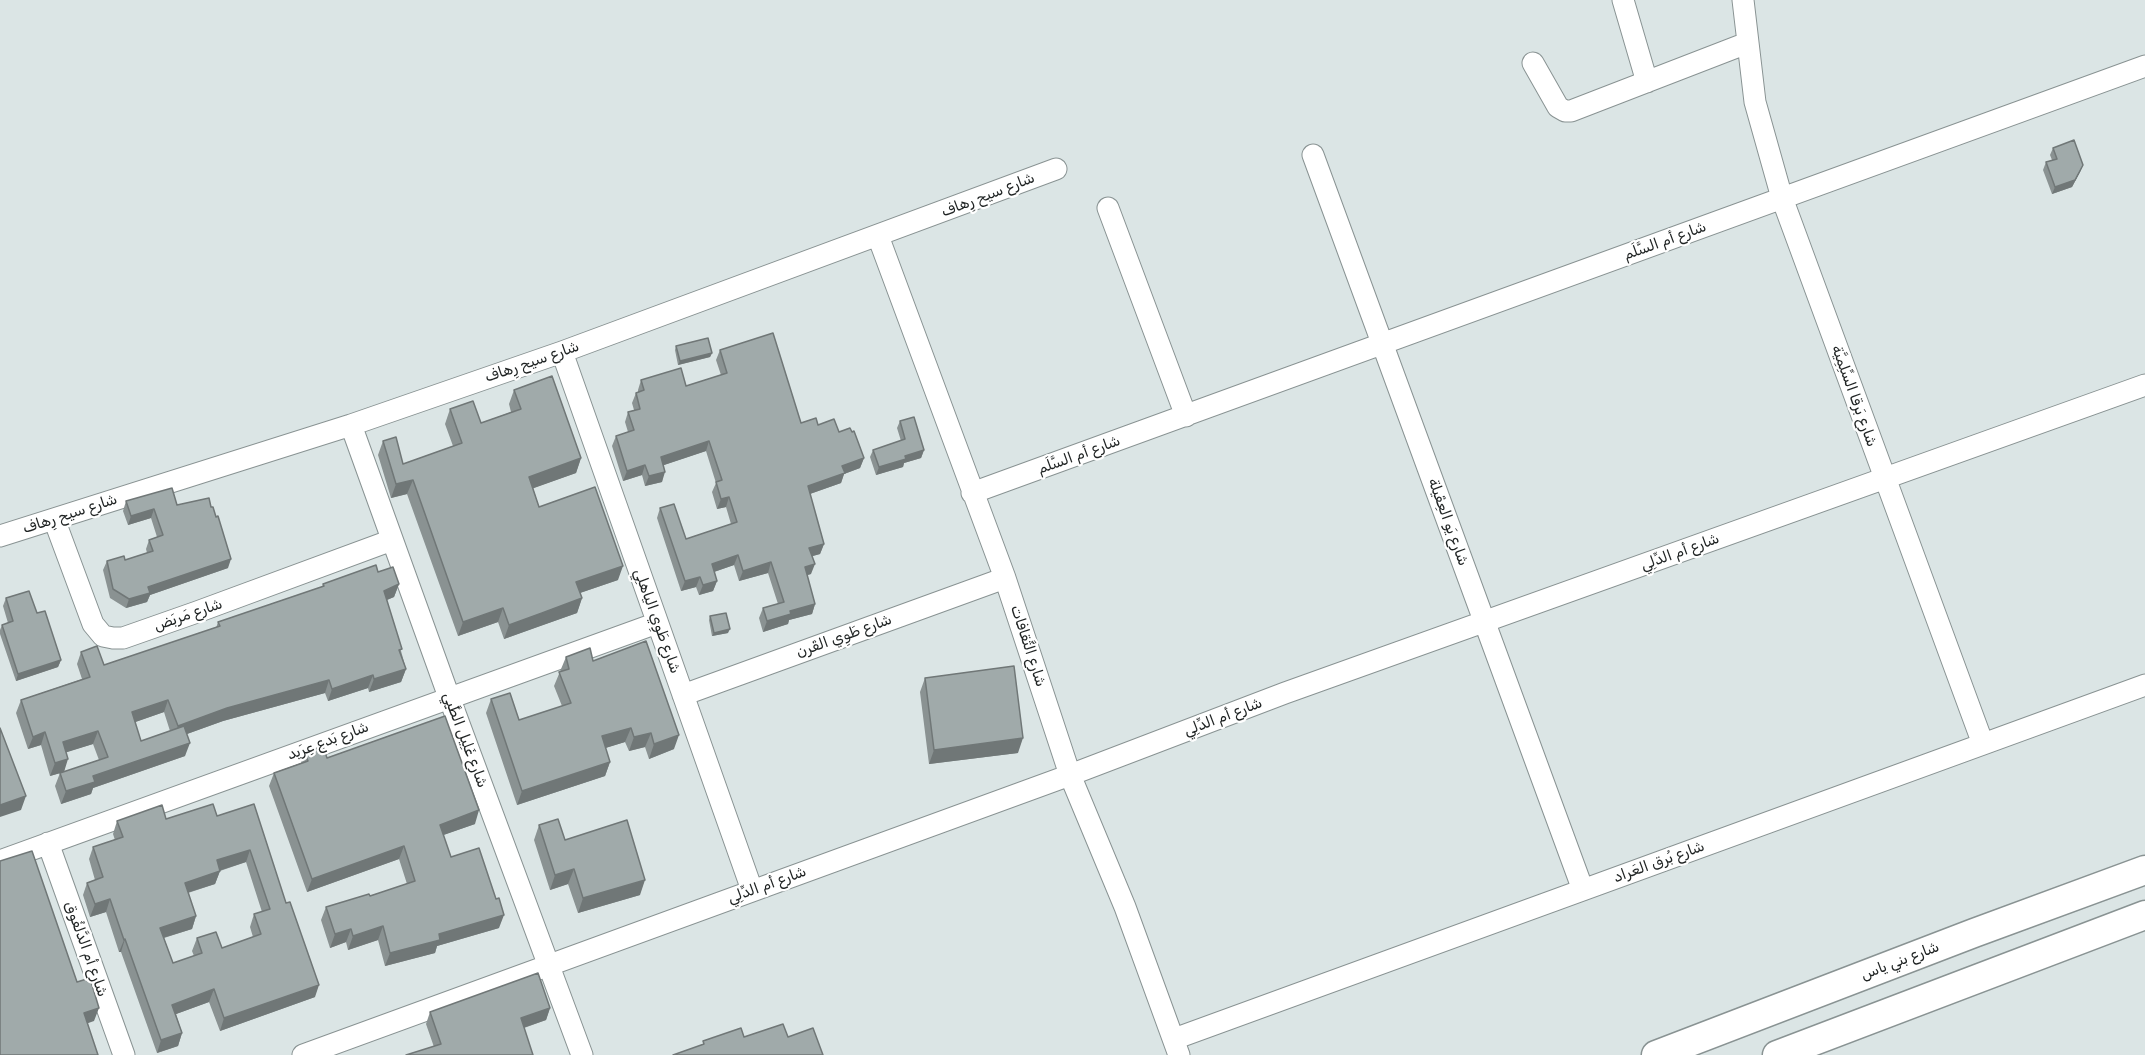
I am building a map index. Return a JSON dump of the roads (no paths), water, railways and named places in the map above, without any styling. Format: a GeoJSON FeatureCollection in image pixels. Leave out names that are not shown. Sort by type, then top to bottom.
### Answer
{"type":"FeatureCollection","features":[{"type":"Feature","properties":{"kind":"main road","name":"شارع بني ياس"},"geometry":{"type":"LineString","coordinates":[[1656,1055],[2145,870]]}},
{"type":"Feature","properties":{"kind":"main road"},"geometry":{"type":"LineString","coordinates":[[1778,1055],[2145,915]]}},
{"type":"Feature","properties":{"kind":"street"},"geometry":{"type":"LineString","coordinates":[[1623,0],[1647,82]]}},
{"type":"Feature","properties":{"kind":"street","name":"شارع بَرقا السِّلِمِيَّة"},"geometry":{"type":"LineString","coordinates":[[1743,0],[1755,102],[1782,198],[1983,744]]}},
{"type":"Feature","properties":{"kind":"street"},"geometry":{"type":"LineString","coordinates":[[1533,63],[1552,99],[1565,111],[1747,43]]}},
{"type":"Feature","properties":{"kind":"street","name":"شارع أم السَّلَم"},"geometry":{"type":"LineString","coordinates":[[972,493],[2145,66]]}},
{"type":"Feature","properties":{"kind":"street","name":"شارع يَو العِقَيلة"},"geometry":{"type":"LineString","coordinates":[[1313,155],[1583,890]]}},
{"type":"Feature","properties":{"kind":"street","name":"شارع سيح رِهاف"},"geometry":{"type":"LineString","coordinates":[[0,536],[351,425],[562,352],[1056,169]]}},
{"type":"Feature","properties":{"kind":"street"},"geometry":{"type":"LineString","coordinates":[[1108,208],[1186,416]]}},
{"type":"Feature","properties":{"kind":"street","name":"شارع الثَّقافات"},"geometry":{"type":"LineString","coordinates":[[878,236],[1005,578],[1070,776],[1125,907],[1176,1047]]}},
{"type":"Feature","properties":{"kind":"street","name":"شارع طَوِي الياهلِي"},"geometry":{"type":"LineString","coordinates":[[562,352],[752,890]]}},
{"type":"Feature","properties":{"kind":"street","name":"شارع أم الدِّلِي"},"geometry":{"type":"LineString","coordinates":[[303,1055],[1070,776],[1285,693],[2145,385]]}},
{"type":"Feature","properties":{"kind":"street","name":"شارع غَلِيل الطَّيِي"},"geometry":{"type":"LineString","coordinates":[[351,425],[582,1055]]}},
{"type":"Feature","properties":{"kind":"street","name":"شارع مَربَض"},"geometry":{"type":"LineString","coordinates":[[54,519],[93,624],[103,636],[113,638],[123,638],[392,540]]}},
{"type":"Feature","properties":{"kind":"street","name":"شارع طَوِي القَرن"},"geometry":{"type":"LineString","coordinates":[[683,695],[1005,578]]}},
{"type":"Feature","properties":{"kind":"street","name":"شارع بَدع عِرَيد"},"geometry":{"type":"LineString","coordinates":[[0,861],[657,622]]}},
{"type":"Feature","properties":{"kind":"street","name":"شارع بُرق العَراد"},"geometry":{"type":"LineString","coordinates":[[1176,1047],[1583,890],[2145,685]]}},
{"type":"Feature","properties":{"kind":"street","name":"شارع أم الدَّلفُوق"},"geometry":{"type":"LineString","coordinates":[[48,843],[124,1055]]}}]}
